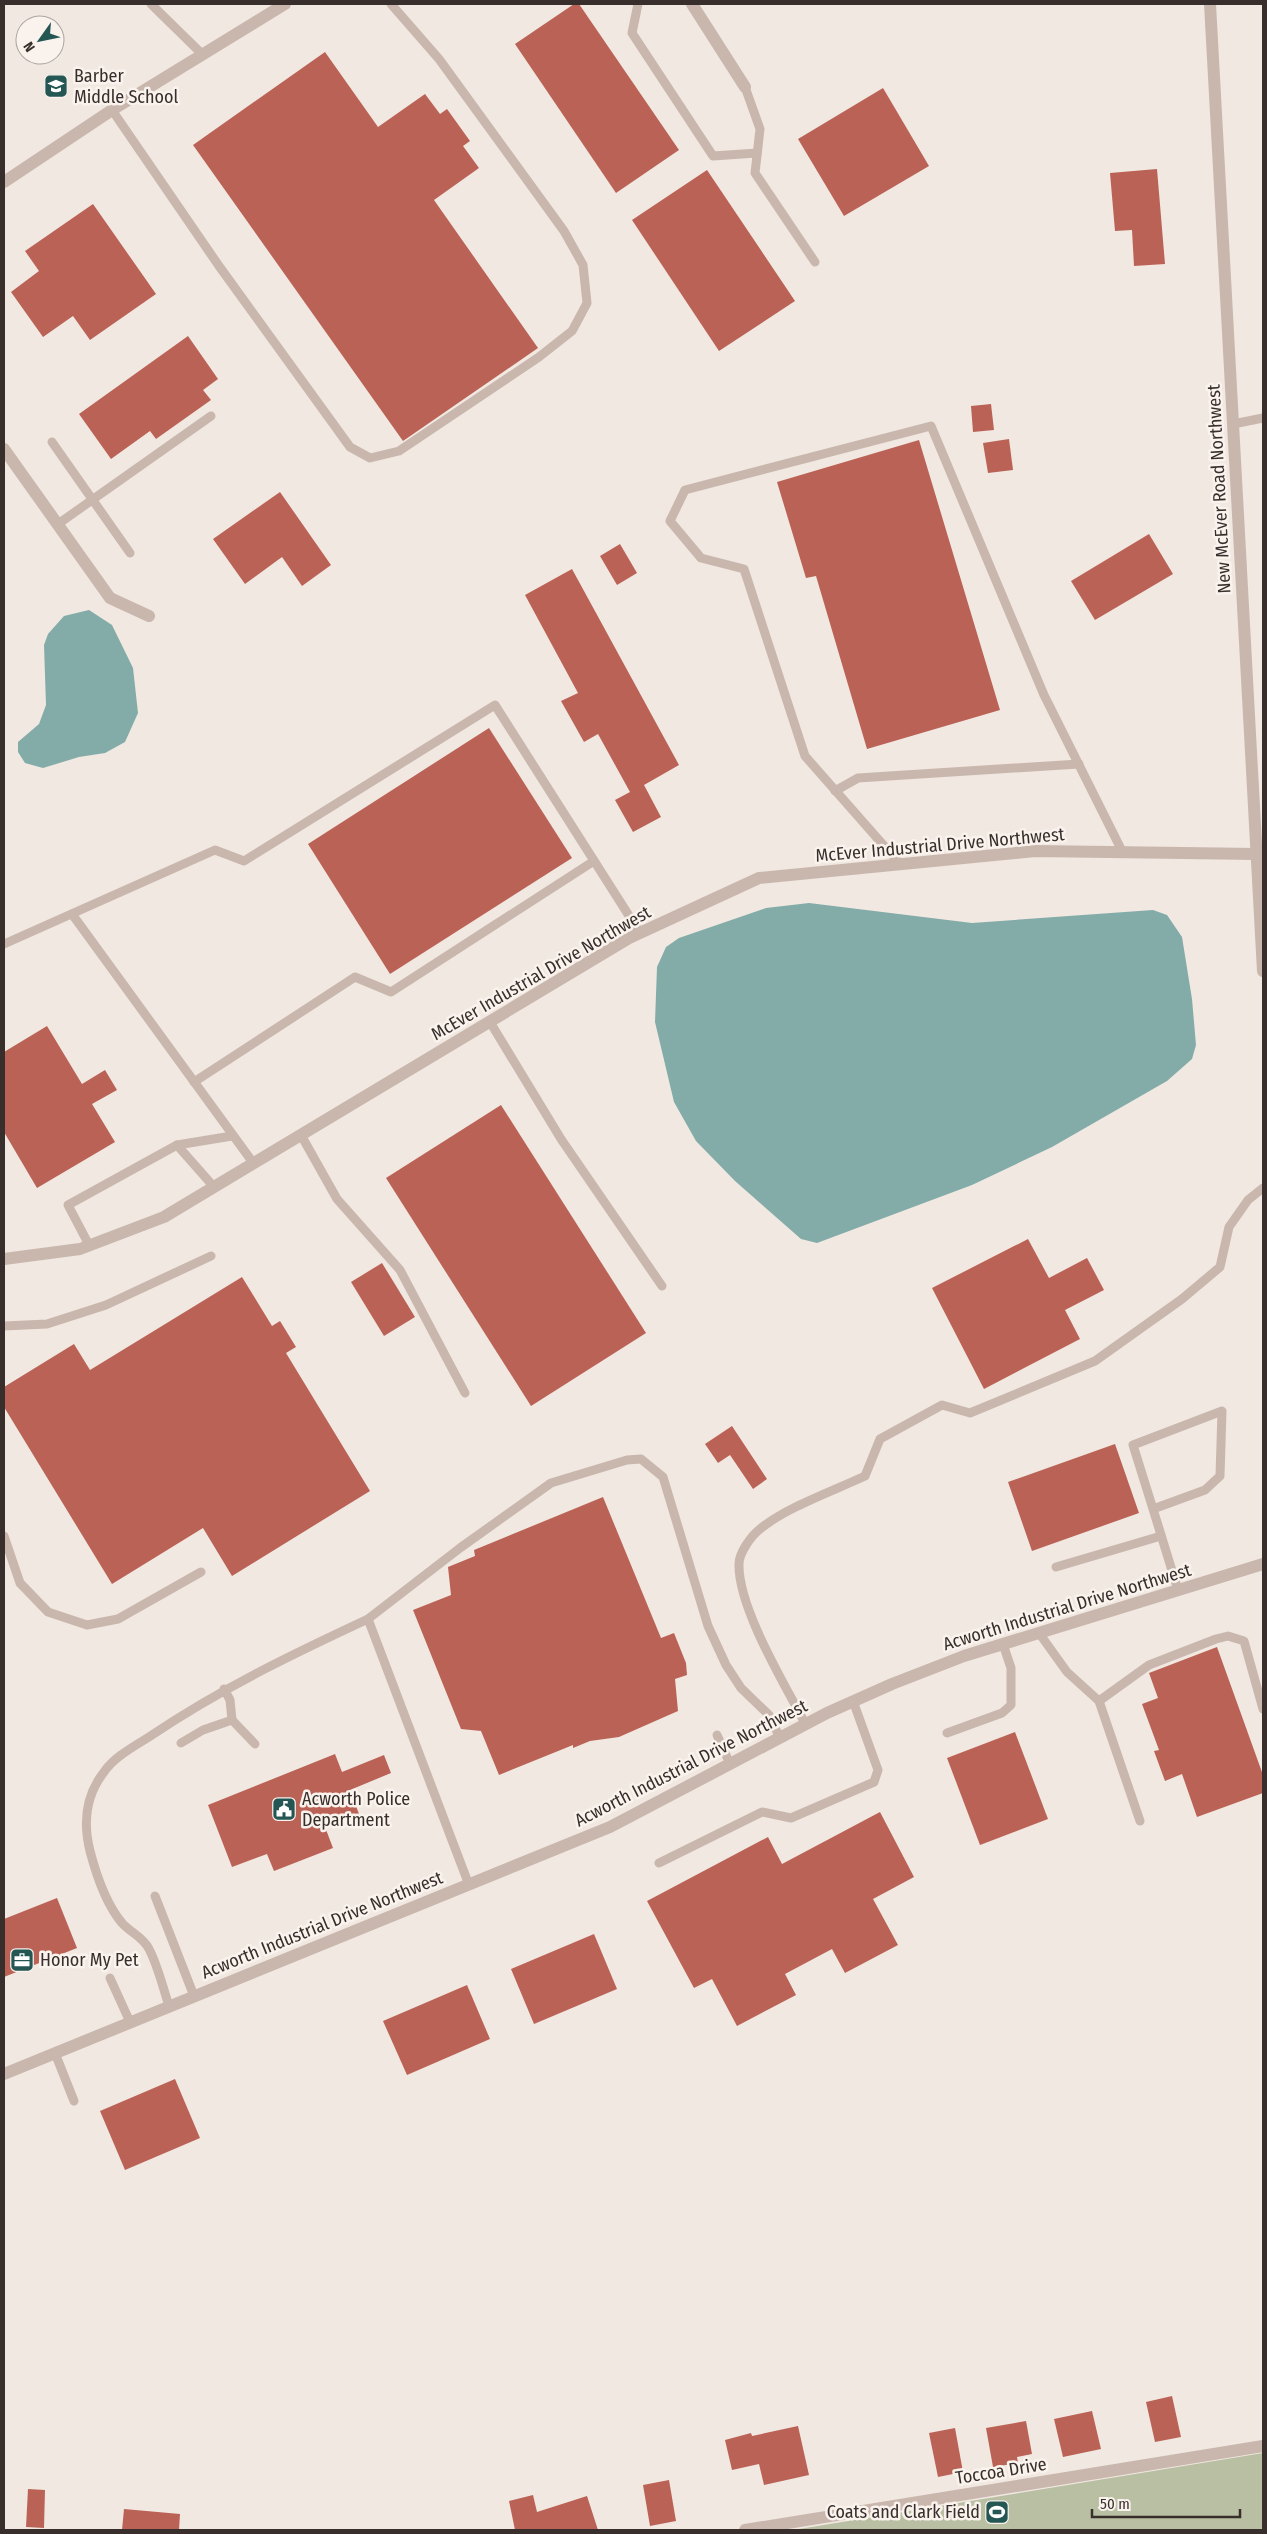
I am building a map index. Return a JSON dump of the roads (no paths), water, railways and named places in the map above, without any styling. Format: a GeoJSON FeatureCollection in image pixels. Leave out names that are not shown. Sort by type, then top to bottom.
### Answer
{"type":"FeatureCollection","features":[{"type":"Feature","properties":{"kind":"street"},"geometry":{"type":"LineString","coordinates":[[4,182],[112,110],[285,4]]}},
{"type":"Feature","properties":{"kind":"street"},"geometry":{"type":"LineString","coordinates":[[692,4],[745,87]]}},
{"type":"Feature","properties":{"kind":"street","name":"New McEver Road Northwest"},"geometry":{"type":"LineString","coordinates":[[1210,4],[1263,971]]}},
{"type":"Feature","properties":{"kind":"street"},"geometry":{"type":"LineString","coordinates":[[5,452],[110,598],[148,616]]}},
{"type":"Feature","properties":{"kind":"street","name":"McEver Industrial Drive Northwest"},"geometry":{"type":"LineString","coordinates":[[4,1259],[80,1249],[164,1217],[640,933],[759,878],[1035,851],[1256,854]]}},
{"type":"Feature","properties":{"kind":"street","name":"Acworth Industrial Drive Northwest"},"geometry":{"type":"LineString","coordinates":[[4,2074],[610,1827],[853,1701],[939,1666],[1003,1644],[1263,1564]]}},
{"type":"Feature","properties":{"kind":"street","name":"Toccoa Drive"},"geometry":{"type":"LineString","coordinates":[[745,2530],[1263,2446]]}},
{"type":"Feature","properties":{"kind":"lane"},"geometry":{"type":"LineString","coordinates":[[151,4],[203,55]]}},
{"type":"Feature","properties":{"kind":"lane"},"geometry":{"type":"LineString","coordinates":[[112,110],[219,266],[350,447],[370,458],[399,451],[539,357],[572,330],[588,303],[583,265],[564,231],[439,59],[391,4]]}},
{"type":"Feature","properties":{"kind":"lane"},"geometry":{"type":"LineString","coordinates":[[638,4],[632,33],[713,156],[758,153]]}},
{"type":"Feature","properties":{"kind":"lane"},"geometry":{"type":"LineString","coordinates":[[745,87],[760,129],[755,173],[815,262]]}},
{"type":"Feature","properties":{"kind":"lane"},"geometry":{"type":"LineString","coordinates":[[58,524],[211,416]]}},
{"type":"Feature","properties":{"kind":"lane"},"geometry":{"type":"LineString","coordinates":[[1233,424],[1263,418]]}},
{"type":"Feature","properties":{"kind":"lane"},"geometry":{"type":"LineString","coordinates":[[900,864],[805,756],[744,569],[701,558],[670,521],[685,490],[931,426],[1044,695],[1123,852]]}},
{"type":"Feature","properties":{"kind":"lane"},"geometry":{"type":"LineString","coordinates":[[52,442],[130,553]]}},
{"type":"Feature","properties":{"kind":"lane"},"geometry":{"type":"LineString","coordinates":[[4,944],[215,850],[244,861],[496,705],[640,933]]}},
{"type":"Feature","properties":{"kind":"lane"},"geometry":{"type":"LineString","coordinates":[[835,791],[858,778],[1079,764]]}},
{"type":"Feature","properties":{"kind":"lane"},"geometry":{"type":"LineString","coordinates":[[194,1082],[355,977],[391,992],[594,860]]}},
{"type":"Feature","properties":{"kind":"lane"},"geometry":{"type":"LineString","coordinates":[[72,914],[254,1164]]}},
{"type":"Feature","properties":{"kind":"lane"},"geometry":{"type":"LineString","coordinates":[[490,1022],[561,1139],[662,1286]]}},
{"type":"Feature","properties":{"kind":"lane"},"geometry":{"type":"LineString","coordinates":[[301,1135],[337,1199],[400,1270],[465,1393]]}},
{"type":"Feature","properties":{"kind":"lane"},"geometry":{"type":"LineString","coordinates":[[90,1246],[68,1205],[177,1144],[232,1136]]}},
{"type":"Feature","properties":{"kind":"lane"},"geometry":{"type":"LineString","coordinates":[[177,1144],[214,1187]]}},
{"type":"Feature","properties":{"kind":"lane"},"geometry":{"type":"LineString","coordinates":[[806,1725],[769,1654],[742,1587],[738,1562],[758,1530],[774,1519],[865,1476],[880,1439],[942,1405],[970,1413],[1095,1361],[1182,1299],[1220,1267],[1229,1226],[1248,1200],[1263,1188]]}},
{"type":"Feature","properties":{"kind":"lane"},"geometry":{"type":"LineString","coordinates":[[4,1326],[47,1324],[106,1305],[211,1256]]}},
{"type":"Feature","properties":{"kind":"lane"},"geometry":{"type":"LineString","coordinates":[[1153,1509],[1205,1490],[1220,1476],[1222,1411],[1133,1446],[1178,1590]]}},
{"type":"Feature","properties":{"kind":"lane"},"geometry":{"type":"LineString","coordinates":[[169,2006],[150,1949],[143,1939],[122,1922],[100,1881],[87,1835],[88,1806],[98,1780],[114,1760],[192,1708],[224,1690],[368,1619],[460,1548],[551,1483],[627,1460],[641,1459],[663,1477],[708,1626],[726,1665],[741,1688],[769,1715],[780,1738]]}},
{"type":"Feature","properties":{"kind":"lane"},"geometry":{"type":"LineString","coordinates":[[4,1536],[20,1583],[48,1612],[87,1625],[118,1619],[201,1572]]}},
{"type":"Feature","properties":{"kind":"lane"},"geometry":{"type":"LineString","coordinates":[[1056,1567],[1161,1536]]}},
{"type":"Feature","properties":{"kind":"lane"},"geometry":{"type":"LineString","coordinates":[[368,1619],[469,1885]]}},
{"type":"Feature","properties":{"kind":"lane"},"geometry":{"type":"LineString","coordinates":[[1039,1633],[1067,1672],[1099,1701],[1140,1821]]}},
{"type":"Feature","properties":{"kind":"lane"},"geometry":{"type":"LineString","coordinates":[[1099,1701],[1149,1665],[1228,1636],[1244,1641],[1263,1709]]}},
{"type":"Feature","properties":{"kind":"lane"},"geometry":{"type":"LineString","coordinates":[[947,1733],[1002,1713],[1010,1705],[1011,1668],[1003,1644]]}},
{"type":"Feature","properties":{"kind":"lane"},"geometry":{"type":"LineString","coordinates":[[224,1690],[230,1700],[232,1720],[255,1744]]}},
{"type":"Feature","properties":{"kind":"lane"},"geometry":{"type":"LineString","coordinates":[[659,1863],[762,1812],[791,1818],[874,1782],[878,1770],[853,1701]]}},
{"type":"Feature","properties":{"kind":"lane"},"geometry":{"type":"LineString","coordinates":[[181,1743],[203,1730],[232,1720]]}},
{"type":"Feature","properties":{"kind":"lane"},"geometry":{"type":"LineString","coordinates":[[717,1735],[730,1764]]}},
{"type":"Feature","properties":{"kind":"lane"},"geometry":{"type":"LineString","coordinates":[[155,1896],[194,1996]]}},
{"type":"Feature","properties":{"kind":"lane"},"geometry":{"type":"LineString","coordinates":[[110,1978],[130,2022]]}},
{"type":"Feature","properties":{"kind":"lane"},"geometry":{"type":"LineString","coordinates":[[55,2052],[74,2101]]}},
{"type":"Feature","properties":{"kind":"water"},"geometry":{"type":"Polygon","coordinates":[[[89,610],[112,625],[133,668],[138,713],[125,742],[105,753],[79,757],[43,768],[25,763],[18,752],[18,742],[39,724],[46,705],[44,645],[48,634],[64,616],[89,610]]]}},
{"type":"Feature","properties":{"kind":"water"},"geometry":{"type":"Polygon","coordinates":[[[809,903],[972,923],[1153,910],[1167,915],[1182,937],[1192,999],[1196,1045],[1192,1059],[1167,1081],[1052,1147],[972,1185],[817,1243],[801,1239],[735,1181],[696,1141],[674,1102],[655,1022],[657,967],[666,947],[679,938],[766,908],[809,903]]]}},
{"type":"Feature","properties":{"kind":"place","name":"Barber Middle School"},"geometry":{"type":"Point","coordinates":[56,86]}},
{"type":"Feature","properties":{"kind":"place","name":"Acworth Police Department"},"geometry":{"type":"Point","coordinates":[284,1809]}},
{"type":"Feature","properties":{"kind":"place","name":"Honor My Pet"},"geometry":{"type":"Point","coordinates":[22,1960]}},
{"type":"Feature","properties":{"kind":"place","name":"Coats and Clark Field"},"geometry":{"type":"Point","coordinates":[997,2512]}}]}
